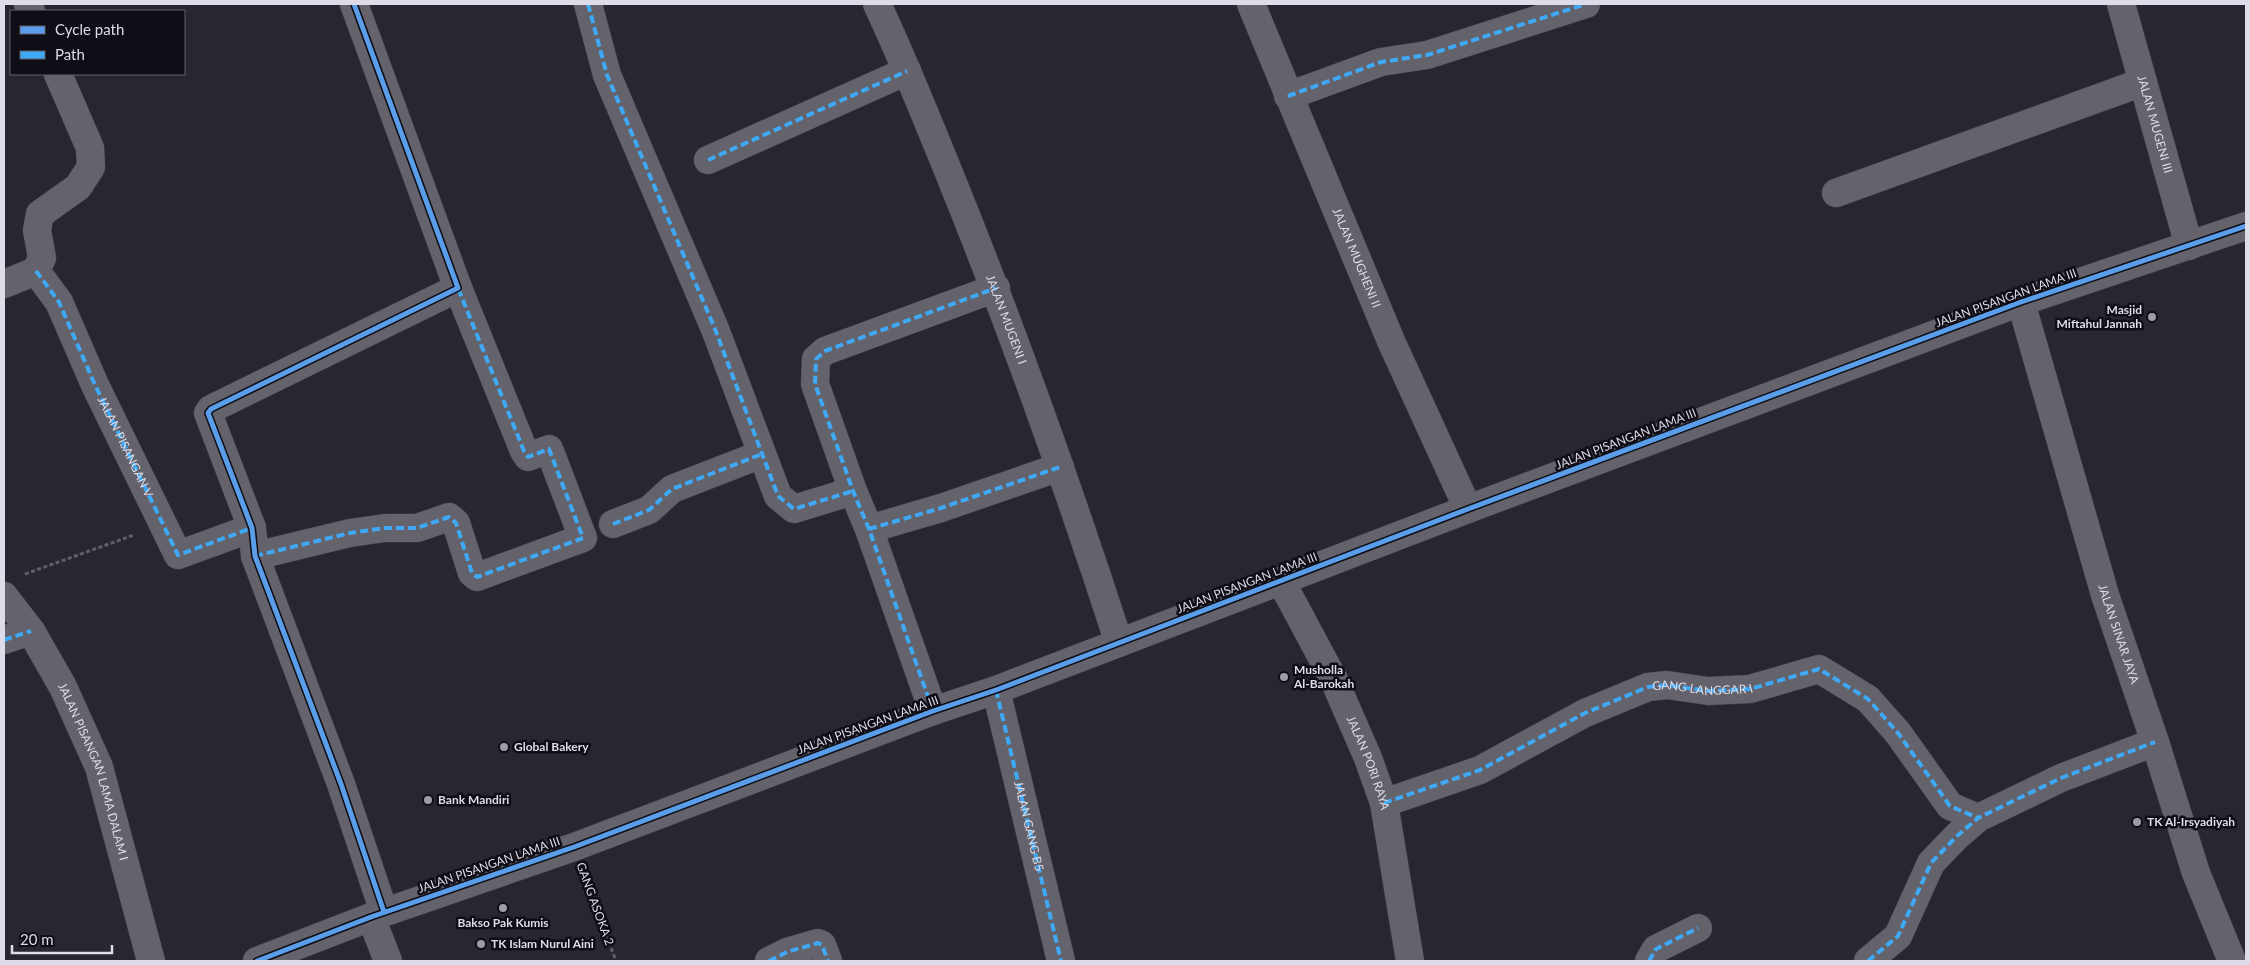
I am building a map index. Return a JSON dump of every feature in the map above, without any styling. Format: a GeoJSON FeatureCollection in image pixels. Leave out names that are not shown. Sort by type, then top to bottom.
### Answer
{"type":"FeatureCollection","features":[{"type":"Feature","properties":{"kind":"street"},"geometry":{"type":"LineString","coordinates":[[255,556],[350,533],[385,528],[418,528],[449,517],[456,523],[472,574],[477,577],[583,538],[549,449],[528,457],[524,451],[458,288],[354,4]]}},
{"type":"Feature","properties":{"kind":"street"},"geometry":{"type":"LineString","coordinates":[[588,4],[607,75],[715,329],[778,496],[794,509],[853,491]]}},
{"type":"Feature","properties":{"kind":"street","name":"JALAN MUGENI I"},"geometry":{"type":"LineString","coordinates":[[877,4],[907,70],[996,288],[1060,467],[1119,643]]}},
{"type":"Feature","properties":{"kind":"street","name":"JALAN MUGHENI II"},"geometry":{"type":"LineString","coordinates":[[1251,4],[1391,342],[1468,509]]}},
{"type":"Feature","properties":{"kind":"street"},"geometry":{"type":"LineString","coordinates":[[1288,96],[1381,62],[1427,55],[1586,4]]}},
{"type":"Feature","properties":{"kind":"street","name":"JALAN MUGENI III"},"geometry":{"type":"LineString","coordinates":[[2121,4],[2189,246]]}},
{"type":"Feature","properties":{"kind":"street"},"geometry":{"type":"LineString","coordinates":[[708,160],[907,70]]}},
{"type":"Feature","properties":{"kind":"street"},"geometry":{"type":"LineString","coordinates":[[4,284],[36,271],[42,258],[37,230],[40,214],[78,187],[91,167],[90,148],[58,75]]}},
{"type":"Feature","properties":{"kind":"street"},"geometry":{"type":"LineString","coordinates":[[1836,193],[2143,82]]}},
{"type":"Feature","properties":{"kind":"street","name":"JALAN PISANGAN LAMA III"},"geometry":{"type":"LineString","coordinates":[[257,961],[377,915],[574,846],[932,710],[996,690],[1468,509],[2021,302],[2246,226]]}},
{"type":"Feature","properties":{"kind":"street","name":"JALAN PISANGAN V"},"geometry":{"type":"LineString","coordinates":[[36,271],[58,302],[95,385],[178,555],[252,528]]}},
{"type":"Feature","properties":{"kind":"street"},"geometry":{"type":"LineString","coordinates":[[388,961],[341,784],[255,556],[252,528],[208,413],[211,409],[458,288]]}},
{"type":"Feature","properties":{"kind":"street"},"geometry":{"type":"LineString","coordinates":[[932,710],[869,529],[853,491],[815,384],[816,359],[825,351],[996,288]]}},
{"type":"Feature","properties":{"kind":"street","name":"JALAN SINAR JAYA"},"geometry":{"type":"LineString","coordinates":[[2021,302],[2105,595],[2155,742],[2196,873],[2232,961]]}},
{"type":"Feature","properties":{"kind":"street"},"geometry":{"type":"LineString","coordinates":[[613,524],[650,510],[672,489],[762,454]]}},
{"type":"Feature","properties":{"kind":"street"},"geometry":{"type":"LineString","coordinates":[[869,529],[941,508],[1060,467]]}},
{"type":"Feature","properties":{"kind":"street","name":"JALAN PORI RAYA"},"geometry":{"type":"LineString","coordinates":[[1281,581],[1334,680],[1368,758],[1384,803],[1410,961]]}},
{"type":"Feature","properties":{"kind":"street","name":"JALAN PISANGAN LAMA DALAM I"},"geometry":{"type":"LineString","coordinates":[[12,586],[31,631],[64,687],[99,767],[151,961]]}},
{"type":"Feature","properties":{"kind":"street"},"geometry":{"type":"LineString","coordinates":[[4,640],[31,631]]}},
{"type":"Feature","properties":{"kind":"street","name":"GANG LANGGAR I"},"geometry":{"type":"LineString","coordinates":[[1384,803],[1480,770],[1585,713],[1648,687],[1667,685],[1708,692],[1750,689],[1819,669],[1868,698],[1898,733],[1950,806],[1978,818]]}},
{"type":"Feature","properties":{"kind":"street","name":"JALAN GANG B5"},"geometry":{"type":"LineString","coordinates":[[996,690],[1061,961]]}},
{"type":"Feature","properties":{"kind":"street"},"geometry":{"type":"LineString","coordinates":[[1868,961],[1898,936],[1932,863],[1957,836],[1978,818],[2061,778],[2155,742]]}},
{"type":"Feature","properties":{"kind":"street"},"geometry":{"type":"LineString","coordinates":[[1649,961],[1656,949],[1698,928]]}},
{"type":"Feature","properties":{"kind":"street"},"geometry":{"type":"LineString","coordinates":[[769,961],[787,952],[818,942],[822,945],[828,961]]}},
{"type":"Feature","properties":{"kind":"path"},"geometry":{"type":"LineString","coordinates":[[12,586],[163,525]]}},
{"type":"Feature","properties":{"kind":"marked path"},"geometry":{"type":"LineString","coordinates":[[588,4],[607,75],[715,329],[778,496],[794,509],[853,491]]}},
{"type":"Feature","properties":{"kind":"marked path"},"geometry":{"type":"LineString","coordinates":[[1288,96],[1381,62],[1427,55],[1586,4]]}},
{"type":"Feature","properties":{"kind":"marked path"},"geometry":{"type":"LineString","coordinates":[[708,160],[907,71]]}},
{"type":"Feature","properties":{"kind":"marked path"},"geometry":{"type":"LineString","coordinates":[[36,271],[59,302],[95,385],[178,555],[252,528]]}},
{"type":"Feature","properties":{"kind":"marked path"},"geometry":{"type":"LineString","coordinates":[[255,556],[350,533],[385,528],[417,528],[449,517],[456,523],[472,573],[477,577],[583,538],[549,449],[528,457],[524,451],[458,288]]}},
{"type":"Feature","properties":{"kind":"marked path"},"geometry":{"type":"LineString","coordinates":[[933,711],[869,529],[853,491],[815,384],[816,359],[825,351],[996,288]]}},
{"type":"Feature","properties":{"kind":"marked path"},"geometry":{"type":"LineString","coordinates":[[613,524],[649,510],[672,489],[762,454]]}},
{"type":"Feature","properties":{"kind":"marked path"},"geometry":{"type":"LineString","coordinates":[[869,529],[941,508],[1060,467]]}},
{"type":"Feature","properties":{"kind":"marked path"},"geometry":{"type":"LineString","coordinates":[[4,640],[31,631]]}},
{"type":"Feature","properties":{"kind":"marked path"},"geometry":{"type":"LineString","coordinates":[[1384,803],[1480,770],[1585,713],[1648,687],[1667,685],[1708,691],[1750,689],[1819,669],[1868,699],[1898,733],[1950,806],[1978,818]]}},
{"type":"Feature","properties":{"kind":"marked path"},"geometry":{"type":"LineString","coordinates":[[996,690],[1061,961]]}},
{"type":"Feature","properties":{"kind":"marked path"},"geometry":{"type":"LineString","coordinates":[[1868,961],[1898,936],[1931,863],[1957,836],[1978,818],[2061,778],[2155,742]]}},
{"type":"Feature","properties":{"kind":"marked path"},"geometry":{"type":"LineString","coordinates":[[1649,961],[1656,949],[1698,928]]}},
{"type":"Feature","properties":{"kind":"marked path"},"geometry":{"type":"LineString","coordinates":[[769,961],[787,952],[818,943],[822,945],[828,961]]}},
{"type":"Feature","properties":{"kind":"cycle path"},"geometry":{"type":"LineString","coordinates":[[354,4],[458,288],[211,409],[208,413],[252,528],[255,556],[341,784],[384,912]]}},
{"type":"Feature","properties":{"kind":"cycle path"},"geometry":{"type":"LineString","coordinates":[[257,961],[371,917],[574,847],[933,711],[996,690],[1468,509],[2021,302],[2246,226]]}},
{"type":"Feature","properties":{"kind":"place","name":"Masjid Miftahul Jannah"},"geometry":{"type":"Point","coordinates":[2152,317]}},
{"type":"Feature","properties":{"kind":"place","name":"Musholla Al-Barokah"},"geometry":{"type":"Point","coordinates":[1284,677]}},
{"type":"Feature","properties":{"kind":"place","name":"Global Bakery"},"geometry":{"type":"Point","coordinates":[504,747]}},
{"type":"Feature","properties":{"kind":"place","name":"Bank Mandiri"},"geometry":{"type":"Point","coordinates":[428,800]}},
{"type":"Feature","properties":{"kind":"place","name":"TK Al-Irsyadiyah"},"geometry":{"type":"Point","coordinates":[2137,822]}},
{"type":"Feature","properties":{"kind":"place","name":"Bakso Pak Kumis"},"geometry":{"type":"Point","coordinates":[503,908]}},
{"type":"Feature","properties":{"kind":"place","name":"TK Islam Nurul Aini"},"geometry":{"type":"Point","coordinates":[481,944]}}]}
